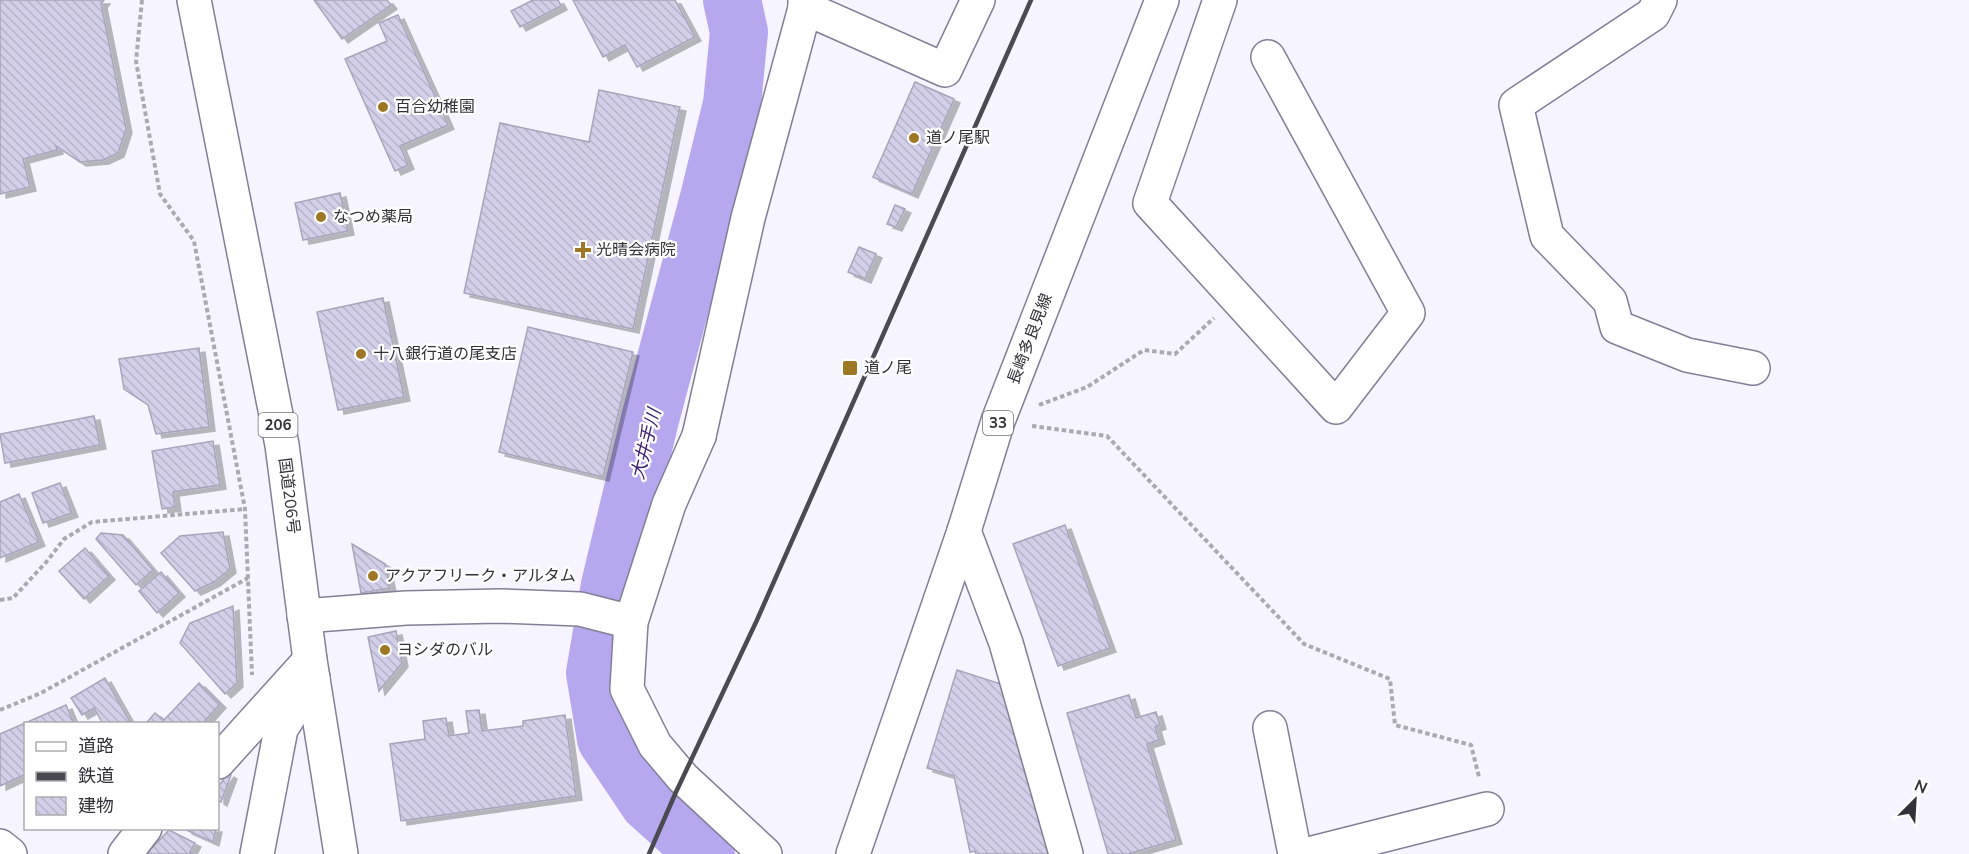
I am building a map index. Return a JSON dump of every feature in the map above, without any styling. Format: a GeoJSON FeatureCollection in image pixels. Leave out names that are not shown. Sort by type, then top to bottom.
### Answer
{"type":"FeatureCollection","features":[{"type":"Feature","properties":{"kind":"main road","name":"国道206号"},"geometry":{"type":"LineString","coordinates":[[194,0],[282,445],[304,616],[341,854]]}},
{"type":"Feature","properties":{"kind":"main road"},"geometry":{"type":"LineString","coordinates":[[765,854],[683,778],[656,745],[627,689],[626,621],[669,504],[699,436],[748,218],[805,4],[945,70],[978,0]]}},
{"type":"Feature","properties":{"kind":"main road","name":"長崎多良見線"},"geometry":{"type":"LineString","coordinates":[[853,854],[964,531],[998,421],[1162,0]]}},
{"type":"Feature","properties":{"kind":"main road"},"geometry":{"type":"LineString","coordinates":[[1220,0],[1150,203],[1336,406],[1408,314],[1268,57]]}},
{"type":"Feature","properties":{"kind":"main road"},"geometry":{"type":"LineString","coordinates":[[1649,5],[1516,105],[1547,236],[1610,301],[1617,327],[1687,355],[1753,368]]}},
{"type":"Feature","properties":{"kind":"main road"},"geometry":{"type":"LineString","coordinates":[[964,531],[1006,643],[1066,854]]}},
{"type":"Feature","properties":{"kind":"main road"},"geometry":{"type":"LineString","coordinates":[[304,616],[488,606],[580,609],[626,621]]}},
{"type":"Feature","properties":{"kind":"main road"},"geometry":{"type":"LineString","coordinates":[[219,761],[253,723],[312,669]]}},
{"type":"Feature","properties":{"kind":"main road"},"geometry":{"type":"LineString","coordinates":[[257,854],[281,729],[312,669]]}},
{"type":"Feature","properties":{"kind":"main road"},"geometry":{"type":"LineString","coordinates":[[1270,728],[1295,854]]}},
{"type":"Feature","properties":{"kind":"main road"},"geometry":{"type":"LineString","coordinates":[[1309,854],[1487,809]]}},
{"type":"Feature","properties":{"kind":"main road"},"geometry":{"type":"LineString","coordinates":[[125,854],[143,830]]}},
{"type":"Feature","properties":{"kind":"main road"},"geometry":{"type":"LineString","coordinates":[[0,846],[10,854]]}},
{"type":"Feature","properties":{"kind":"path"},"geometry":{"type":"LineString","coordinates":[[142,0],[136,61],[160,194],[194,241],[245,509],[253,723]]}},
{"type":"Feature","properties":{"kind":"path"},"geometry":{"type":"LineString","coordinates":[[998,421],[1087,387],[1144,350],[1175,354],[1236,297]]}},
{"type":"Feature","properties":{"kind":"path"},"geometry":{"type":"LineString","coordinates":[[998,421],[1107,436],[1304,644],[1390,679],[1395,725],[1471,745],[1487,809]]}},
{"type":"Feature","properties":{"kind":"path"},"geometry":{"type":"LineString","coordinates":[[0,600],[13,598],[48,560],[64,538],[92,522],[245,509]]}},
{"type":"Feature","properties":{"kind":"path"},"geometry":{"type":"LineString","coordinates":[[0,710],[41,693],[248,578]]}},
{"type":"Feature","properties":{"kind":"building"},"geometry":{"type":"Polygon","coordinates":[[[0,0],[104,0],[101,4],[126,129],[118,153],[103,160],[80,162],[56,146],[57,150],[23,159],[30,187],[0,194],[0,0]]]}},
{"type":"Feature","properties":{"kind":"building"},"geometry":{"type":"Polygon","coordinates":[[[314,0],[387,0],[391,5],[342,39],[314,0]]]}},
{"type":"Feature","properties":{"kind":"building"},"geometry":{"type":"Polygon","coordinates":[[[533,0],[558,0],[561,6],[520,27],[511,11],[533,0]]]}},
{"type":"Feature","properties":{"kind":"building"},"geometry":{"type":"Polygon","coordinates":[[[573,0],[675,0],[695,37],[637,67],[625,45],[603,57],[573,0]]]}},
{"type":"Feature","properties":{"kind":"building"},"geometry":{"type":"Polygon","coordinates":[[[398,15],[448,125],[400,146],[408,165],[395,171],[345,59],[387,41],[379,23],[398,15]]]}},
{"type":"Feature","properties":{"kind":"building","name":"道ノ尾駅"},"geometry":{"type":"Polygon","coordinates":[[[915,82],[954,99],[912,194],[873,177],[915,82]]]}},
{"type":"Feature","properties":{"kind":"building","name":"光晴会病院"},"geometry":{"type":"Polygon","coordinates":[[[599,90],[680,107],[633,329],[464,293],[500,123],[589,142],[599,90]]]}},
{"type":"Feature","properties":{"kind":"building","name":"なつめ薬局"},"geometry":{"type":"Polygon","coordinates":[[[340,193],[348,231],[303,240],[295,203],[340,193]]]}},
{"type":"Feature","properties":{"kind":"building"},"geometry":{"type":"Polygon","coordinates":[[[895,205],[905,209],[896,227],[887,224],[895,205]]]}},
{"type":"Feature","properties":{"kind":"building"},"geometry":{"type":"Polygon","coordinates":[[[859,247],[876,254],[865,279],[848,272],[859,247]]]}},
{"type":"Feature","properties":{"kind":"building","name":"十八銀行道の尾支店"},"geometry":{"type":"Polygon","coordinates":[[[383,298],[404,397],[338,410],[317,312],[383,298]]]}},
{"type":"Feature","properties":{"kind":"building"},"geometry":{"type":"Polygon","coordinates":[[[528,327],[633,352],[603,477],[499,452],[528,327]]]}},
{"type":"Feature","properties":{"kind":"building"},"geometry":{"type":"Polygon","coordinates":[[[199,348],[209,427],[156,434],[148,405],[124,389],[119,359],[199,348]]]}},
{"type":"Feature","properties":{"kind":"building"},"geometry":{"type":"Polygon","coordinates":[[[94,416],[100,445],[5,463],[0,434],[94,416]]]}},
{"type":"Feature","properties":{"kind":"building"},"geometry":{"type":"Polygon","coordinates":[[[213,441],[220,485],[173,492],[175,507],[162,509],[152,451],[213,441]]]}},
{"type":"Feature","properties":{"kind":"building"},"geometry":{"type":"Polygon","coordinates":[[[60,483],[72,513],[43,523],[32,493],[60,483]]]}},
{"type":"Feature","properties":{"kind":"building"},"geometry":{"type":"Polygon","coordinates":[[[19,494],[39,542],[0,558],[0,502],[19,494]]]}},
{"type":"Feature","properties":{"kind":"building"},"geometry":{"type":"Polygon","coordinates":[[[1065,525],[1110,648],[1058,666],[1013,544],[1065,525]]]}},
{"type":"Feature","properties":{"kind":"building"},"geometry":{"type":"Polygon","coordinates":[[[223,532],[230,569],[214,582],[195,591],[161,553],[180,536],[223,532]]]}},
{"type":"Feature","properties":{"kind":"building"},"geometry":{"type":"Polygon","coordinates":[[[101,533],[123,535],[153,570],[136,585],[96,539],[101,533]]]}},
{"type":"Feature","properties":{"kind":"building","name":"アクアフリーク・アルタム"},"geometry":{"type":"Polygon","coordinates":[[[352,544],[385,564],[390,588],[361,593],[352,544]]]}},
{"type":"Feature","properties":{"kind":"building"},"geometry":{"type":"Polygon","coordinates":[[[85,548],[109,576],[84,599],[59,571],[85,548]]]}},
{"type":"Feature","properties":{"kind":"building"},"geometry":{"type":"Polygon","coordinates":[[[161,572],[179,593],[157,613],[139,591],[161,572]]]}},
{"type":"Feature","properties":{"kind":"building"},"geometry":{"type":"Polygon","coordinates":[[[233,606],[237,683],[225,694],[180,643],[190,623],[233,606]]]}},
{"type":"Feature","properties":{"kind":"building","name":"ヨシダのバル"},"geometry":{"type":"Polygon","coordinates":[[[396,631],[402,663],[379,691],[368,637],[396,631]]]}},
{"type":"Feature","properties":{"kind":"building"},"geometry":{"type":"Polygon","coordinates":[[[957,670],[1001,684],[1049,854],[976,854],[975,851],[970,852],[954,776],[927,768],[957,670]]]}},
{"type":"Feature","properties":{"kind":"building"},"geometry":{"type":"Polygon","coordinates":[[[105,678],[130,722],[102,722],[94,708],[82,715],[71,698],[105,678]]]}},
{"type":"Feature","properties":{"kind":"building"},"geometry":{"type":"Polygon","coordinates":[[[199,683],[220,704],[204,722],[147,722],[155,713],[164,720],[199,683]]]}},
{"type":"Feature","properties":{"kind":"building"},"geometry":{"type":"Polygon","coordinates":[[[1129,695],[1136,718],[1156,712],[1160,725],[1155,727],[1159,740],[1147,744],[1176,840],[1128,854],[1108,854],[1067,713],[1129,695]]]}},
{"type":"Feature","properties":{"kind":"building"},"geometry":{"type":"Polygon","coordinates":[[[66,705],[73,722],[27,722],[66,705]]]}},
{"type":"Feature","properties":{"kind":"building"},"geometry":{"type":"Polygon","coordinates":[[[479,710],[482,731],[523,726],[523,721],[565,715],[576,796],[401,821],[390,744],[425,739],[423,721],[446,718],[449,736],[469,733],[466,711],[479,710]]]}},
{"type":"Feature","properties":{"kind":"building"},"geometry":{"type":"Polygon","coordinates":[[[24,723],[24,775],[0,786],[0,734],[24,723]]]}},
{"type":"Feature","properties":{"kind":"building"},"geometry":{"type":"Polygon","coordinates":[[[228,773],[231,775],[221,802],[219,801],[219,786],[228,773]]]}},
{"type":"Feature","properties":{"kind":"building"},"geometry":{"type":"Polygon","coordinates":[[[169,830],[195,843],[190,852],[194,854],[146,854],[169,830]]]}},
{"type":"Feature","properties":{"kind":"building"},"geometry":{"type":"Polygon","coordinates":[[[186,830],[216,830],[213,842],[186,830]]]}},
{"type":"Feature","properties":{"kind":"waterway","name":"大井手川"},"geometry":{"type":"LineString","coordinates":[[706,854],[649,803],[606,739],[595,673],[610,585],[650,419],[732,104],[739,32],[732,0]]}},
{"type":"Feature","properties":{"kind":"railway"},"geometry":{"type":"LineString","coordinates":[[649,854],[757,620],[1031,0]]}},
{"type":"Feature","properties":{"kind":"place","name":"百合幼稚園"},"geometry":{"type":"Point","coordinates":[383,107]}},
{"type":"Feature","properties":{"kind":"place","name":"道ノ尾駅"},"geometry":{"type":"Point","coordinates":[914,138]}},
{"type":"Feature","properties":{"kind":"place","name":"なつめ薬局"},"geometry":{"type":"Point","coordinates":[321,217]}},
{"type":"Feature","properties":{"kind":"place","name":"光晴会病院"},"geometry":{"type":"Point","coordinates":[583,250]}},
{"type":"Feature","properties":{"kind":"place","name":"十八銀行道の尾支店"},"geometry":{"type":"Point","coordinates":[361,354]}},
{"type":"Feature","properties":{"kind":"place","name":"道ノ尾"},"geometry":{"type":"Point","coordinates":[850,368]}},
{"type":"Feature","properties":{"kind":"place","name":"アクアフリーク・アルタム"},"geometry":{"type":"Point","coordinates":[373,576]}},
{"type":"Feature","properties":{"kind":"place","name":"ヨシダのバル"},"geometry":{"type":"Point","coordinates":[385,650]}}]}
